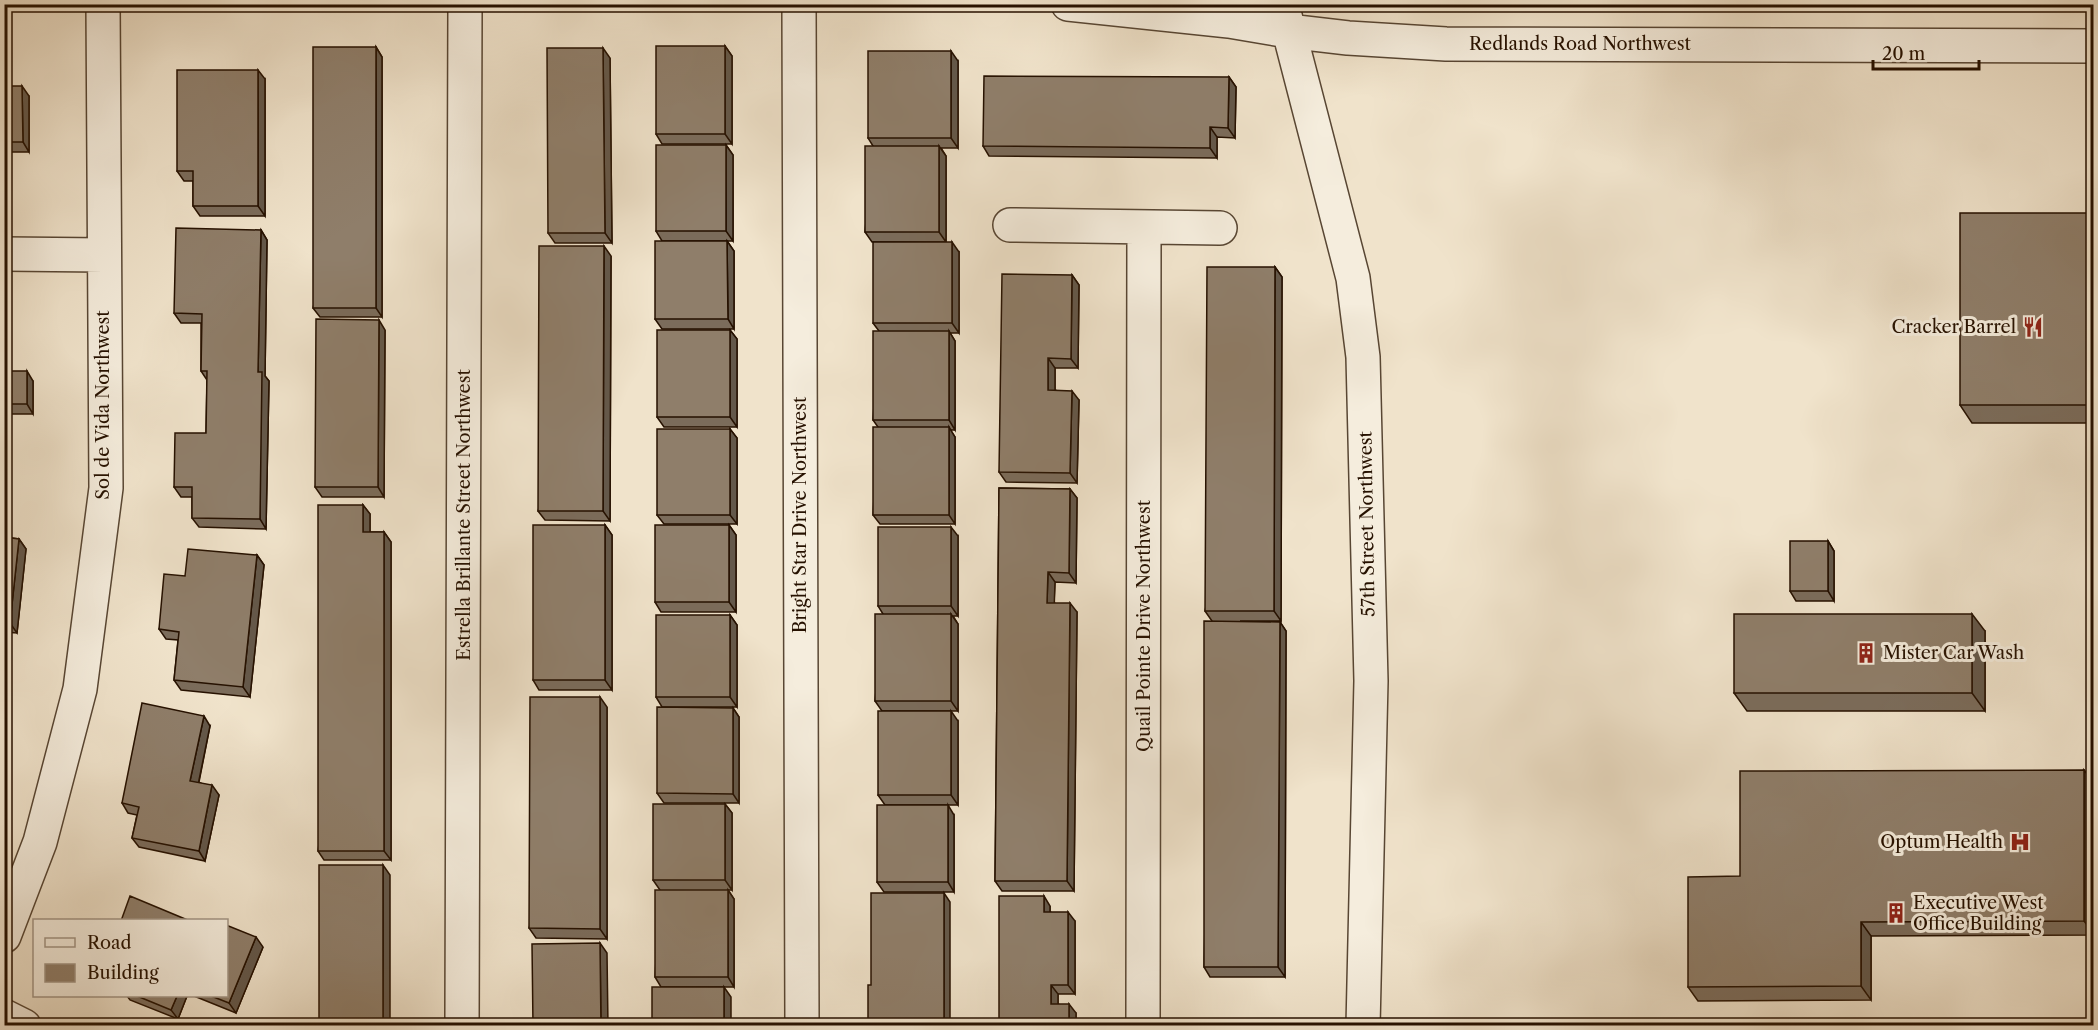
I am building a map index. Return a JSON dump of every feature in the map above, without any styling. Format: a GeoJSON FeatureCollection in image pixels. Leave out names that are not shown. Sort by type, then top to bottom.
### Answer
{"type":"FeatureCollection","features":[{"type":"Feature","properties":{"kind":"street","name":"Sol de Vida Northwest"},"geometry":{"type":"LineString","coordinates":[[4,936],[40,842],[80,689],[106,488],[103,4]]}},
{"type":"Feature","properties":{"kind":"street","name":"Estrella Brillante Street Northwest"},"geometry":{"type":"LineString","coordinates":[[462,1026],[465,4]]}},
{"type":"Feature","properties":{"kind":"street","name":"Bright Star Drive Northwest"},"geometry":{"type":"LineString","coordinates":[[799,4],[802,1026]]}},
{"type":"Feature","properties":{"kind":"street","name":"Redlands Road Northwest"},"geometry":{"type":"LineString","coordinates":[[1068,4],[1229,21],[1285,18],[1348,38],[1446,44],[2094,46]]}},
{"type":"Feature","properties":{"kind":"street","name":"57th Street Northwest"},"geometry":{"type":"LineString","coordinates":[[1285,18],[1353,278],[1363,357],[1371,681],[1363,1026]]}},
{"type":"Feature","properties":{"kind":"street"},"geometry":{"type":"LineString","coordinates":[[1010,225],[1220,228]]}},
{"type":"Feature","properties":{"kind":"street","name":"Quail Pointe Drive Northwest"},"geometry":{"type":"LineString","coordinates":[[1143,1026],[1144,227]]}},
{"type":"Feature","properties":{"kind":"street"},"geometry":{"type":"LineString","coordinates":[[4,255],[104,255]]}},
{"type":"Feature","properties":{"kind":"street"},"geometry":{"type":"LineString","coordinates":[[4,1016],[24,1026]]}},
{"type":"Feature","properties":{"kind":"building"},"geometry":{"type":"Polygon","coordinates":[[[656,46],[725,46],[725,134],[656,134],[656,46]]]}},
{"type":"Feature","properties":{"kind":"building"},"geometry":{"type":"Polygon","coordinates":[[[313,47],[376,47],[376,308],[313,308],[313,47]]]}},
{"type":"Feature","properties":{"kind":"building"},"geometry":{"type":"Polygon","coordinates":[[[547,48],[603,48],[605,233],[548,233],[547,48]]]}},
{"type":"Feature","properties":{"kind":"building"},"geometry":{"type":"Polygon","coordinates":[[[868,51],[951,51],[951,138],[868,138],[868,51]]]}},
{"type":"Feature","properties":{"kind":"building"},"geometry":{"type":"Polygon","coordinates":[[[177,70],[258,70],[258,206],[193,206],[193,171],[177,171],[177,70]]]}},
{"type":"Feature","properties":{"kind":"building"},"geometry":{"type":"Polygon","coordinates":[[[984,76],[1229,77],[1228,128],[1210,127],[1210,148],[983,146],[984,76]]]}},
{"type":"Feature","properties":{"kind":"building"},"geometry":{"type":"Polygon","coordinates":[[[4,86],[22,86],[23,142],[4,142],[4,86]]]}},
{"type":"Feature","properties":{"kind":"building"},"geometry":{"type":"Polygon","coordinates":[[[656,145],[726,145],[726,231],[656,231],[656,145]]]}},
{"type":"Feature","properties":{"kind":"building"},"geometry":{"type":"Polygon","coordinates":[[[865,146],[939,146],[939,232],[865,232],[865,146]]]}},
{"type":"Feature","properties":{"kind":"building","name":"Cracker Barrel"},"geometry":{"type":"Polygon","coordinates":[[[1960,213],[2094,213],[2094,405],[1960,405],[1960,213]]]}},
{"type":"Feature","properties":{"kind":"building"},"geometry":{"type":"Polygon","coordinates":[[[176,228],[261,230],[258,372],[262,372],[260,519],[192,518],[192,487],[174,487],[175,433],[206,433],[207,371],[201,371],[202,314],[174,313],[176,228]]]}},
{"type":"Feature","properties":{"kind":"building"},"geometry":{"type":"Polygon","coordinates":[[[655,241],[727,241],[728,319],[655,319],[655,241]]]}},
{"type":"Feature","properties":{"kind":"building"},"geometry":{"type":"Polygon","coordinates":[[[873,242],[952,242],[952,323],[873,323],[873,242]]]}},
{"type":"Feature","properties":{"kind":"building"},"geometry":{"type":"Polygon","coordinates":[[[539,246],[604,246],[603,511],[538,511],[539,246]]]}},
{"type":"Feature","properties":{"kind":"building"},"geometry":{"type":"Polygon","coordinates":[[[1207,267],[1275,267],[1274,611],[1205,611],[1207,267]]]}},
{"type":"Feature","properties":{"kind":"building"},"geometry":{"type":"Polygon","coordinates":[[[1002,274],[1072,275],[1071,359],[1048,358],[1048,390],[1072,391],[1070,473],[999,472],[1002,274]]]}},
{"type":"Feature","properties":{"kind":"building"},"geometry":{"type":"Polygon","coordinates":[[[316,319],[379,320],[378,487],[315,487],[316,319]]]}},
{"type":"Feature","properties":{"kind":"building"},"geometry":{"type":"Polygon","coordinates":[[[657,330],[730,330],[730,417],[657,417],[657,330]]]}},
{"type":"Feature","properties":{"kind":"building"},"geometry":{"type":"Polygon","coordinates":[[[873,331],[949,331],[949,420],[873,420],[873,331]]]}},
{"type":"Feature","properties":{"kind":"building"},"geometry":{"type":"Polygon","coordinates":[[[4,371],[27,371],[27,404],[4,404],[4,371]]]}},
{"type":"Feature","properties":{"kind":"building"},"geometry":{"type":"Polygon","coordinates":[[[873,427],[949,427],[949,515],[873,515],[873,427]]]}},
{"type":"Feature","properties":{"kind":"building"},"geometry":{"type":"Polygon","coordinates":[[[657,429],[730,429],[730,515],[657,515],[657,429]]]}},
{"type":"Feature","properties":{"kind":"building"},"geometry":{"type":"Polygon","coordinates":[[[999,488],[1070,489],[1069,573],[1048,572],[1047,603],[1070,603],[1067,881],[995,881],[999,488]]]}},
{"type":"Feature","properties":{"kind":"building"},"geometry":{"type":"Polygon","coordinates":[[[318,505],[363,505],[363,532],[384,532],[384,851],[318,851],[318,505]]]}},
{"type":"Feature","properties":{"kind":"building"},"geometry":{"type":"Polygon","coordinates":[[[533,525],[605,525],[605,680],[533,680],[533,525]]]}},
{"type":"Feature","properties":{"kind":"building"},"geometry":{"type":"Polygon","coordinates":[[[655,525],[729,525],[729,602],[655,602],[655,525]]]}},
{"type":"Feature","properties":{"kind":"building"},"geometry":{"type":"Polygon","coordinates":[[[878,527],[951,527],[951,606],[878,606],[878,527]]]}},
{"type":"Feature","properties":{"kind":"building"},"geometry":{"type":"Polygon","coordinates":[[[4,537],[19,539],[10,623],[4,623],[4,537]]]}},
{"type":"Feature","properties":{"kind":"building"},"geometry":{"type":"Polygon","coordinates":[[[1790,541],[1828,541],[1828,591],[1790,591],[1790,541]]]}},
{"type":"Feature","properties":{"kind":"building"},"geometry":{"type":"Polygon","coordinates":[[[188,549],[257,555],[243,687],[174,680],[179,632],[159,629],[164,574],[185,576],[188,549]]]}},
{"type":"Feature","properties":{"kind":"building"},"geometry":{"type":"Polygon","coordinates":[[[875,614],[951,614],[951,701],[875,701],[875,614]]]}},
{"type":"Feature","properties":{"kind":"building","name":"Mister Car Wash"},"geometry":{"type":"Polygon","coordinates":[[[1734,614],[1972,614],[1972,693],[1734,693],[1734,614]]]}},
{"type":"Feature","properties":{"kind":"building"},"geometry":{"type":"Polygon","coordinates":[[[656,615],[730,615],[730,697],[656,697],[656,615]]]}},
{"type":"Feature","properties":{"kind":"building"},"geometry":{"type":"Polygon","coordinates":[[[1204,621],[1280,622],[1278,967],[1204,967],[1204,621]]]}},
{"type":"Feature","properties":{"kind":"building"},"geometry":{"type":"Polygon","coordinates":[[[530,697],[600,697],[600,929],[529,928],[530,697]]]}},
{"type":"Feature","properties":{"kind":"building"},"geometry":{"type":"Polygon","coordinates":[[[142,703],[204,716],[190,781],[212,785],[199,851],[132,838],[139,807],[122,803],[142,703]]]}},
{"type":"Feature","properties":{"kind":"building"},"geometry":{"type":"Polygon","coordinates":[[[657,707],[733,708],[733,794],[657,793],[657,707]]]}},
{"type":"Feature","properties":{"kind":"building"},"geometry":{"type":"Polygon","coordinates":[[[878,711],[951,711],[951,795],[878,795],[878,711]]]}},
{"type":"Feature","properties":{"kind":"building","name":"Executive West Office Building"},"geometry":{"type":"Polygon","coordinates":[[[2084,770],[2084,921],[1861,922],[1861,986],[1688,987],[1688,877],[1740,876],[1740,771],[2084,770]]]}},
{"type":"Feature","properties":{"kind":"building"},"geometry":{"type":"Polygon","coordinates":[[[653,804],[725,804],[725,880],[653,880],[653,804]]]}},
{"type":"Feature","properties":{"kind":"building"},"geometry":{"type":"Polygon","coordinates":[[[877,805],[948,805],[948,882],[877,882],[877,805]]]}},
{"type":"Feature","properties":{"kind":"building"},"geometry":{"type":"Polygon","coordinates":[[[319,865],[383,865],[383,1026],[319,1026],[319,865]]]}},
{"type":"Feature","properties":{"kind":"building"},"geometry":{"type":"Polygon","coordinates":[[[655,890],[728,890],[728,977],[655,977],[655,890]]]}},
{"type":"Feature","properties":{"kind":"building"},"geometry":{"type":"Polygon","coordinates":[[[871,893],[944,893],[944,1026],[868,1026],[868,985],[871,985],[871,893]]]}},
{"type":"Feature","properties":{"kind":"building"},"geometry":{"type":"Polygon","coordinates":[[[130,896],[185,919],[122,919],[130,896]]]}},
{"type":"Feature","properties":{"kind":"building"},"geometry":{"type":"Polygon","coordinates":[[[999,896],[1044,896],[1044,912],[1068,912],[1068,985],[1051,985],[1051,1004],[1069,1004],[1069,1026],[999,1026],[999,896]]]}},
{"type":"Feature","properties":{"kind":"building"},"geometry":{"type":"Polygon","coordinates":[[[228,926],[256,937],[229,1003],[214,997],[228,997],[228,926]]]}},
{"type":"Feature","properties":{"kind":"building"},"geometry":{"type":"Polygon","coordinates":[[[600,943],[601,1026],[533,1026],[532,944],[600,943]]]}},
{"type":"Feature","properties":{"kind":"building"},"geometry":{"type":"Polygon","coordinates":[[[652,987],[724,987],[724,1026],[652,1026],[652,987]]]}},
{"type":"Feature","properties":{"kind":"building"},"geometry":{"type":"Polygon","coordinates":[[[139,997],[177,997],[171,1010],[139,997]]]}},
{"type":"Feature","properties":{"kind":"place","name":"Cracker Barrel"},"geometry":{"type":"Point","coordinates":[2033,327]}},
{"type":"Feature","properties":{"kind":"place","name":"Mister Car Wash"},"geometry":{"type":"Point","coordinates":[1866,653]}},
{"type":"Feature","properties":{"kind":"place","name":"Optum Health"},"geometry":{"type":"Point","coordinates":[2020,842]}},
{"type":"Feature","properties":{"kind":"place","name":"Executive West Office Building"},"geometry":{"type":"Point","coordinates":[1896,913]}}]}
